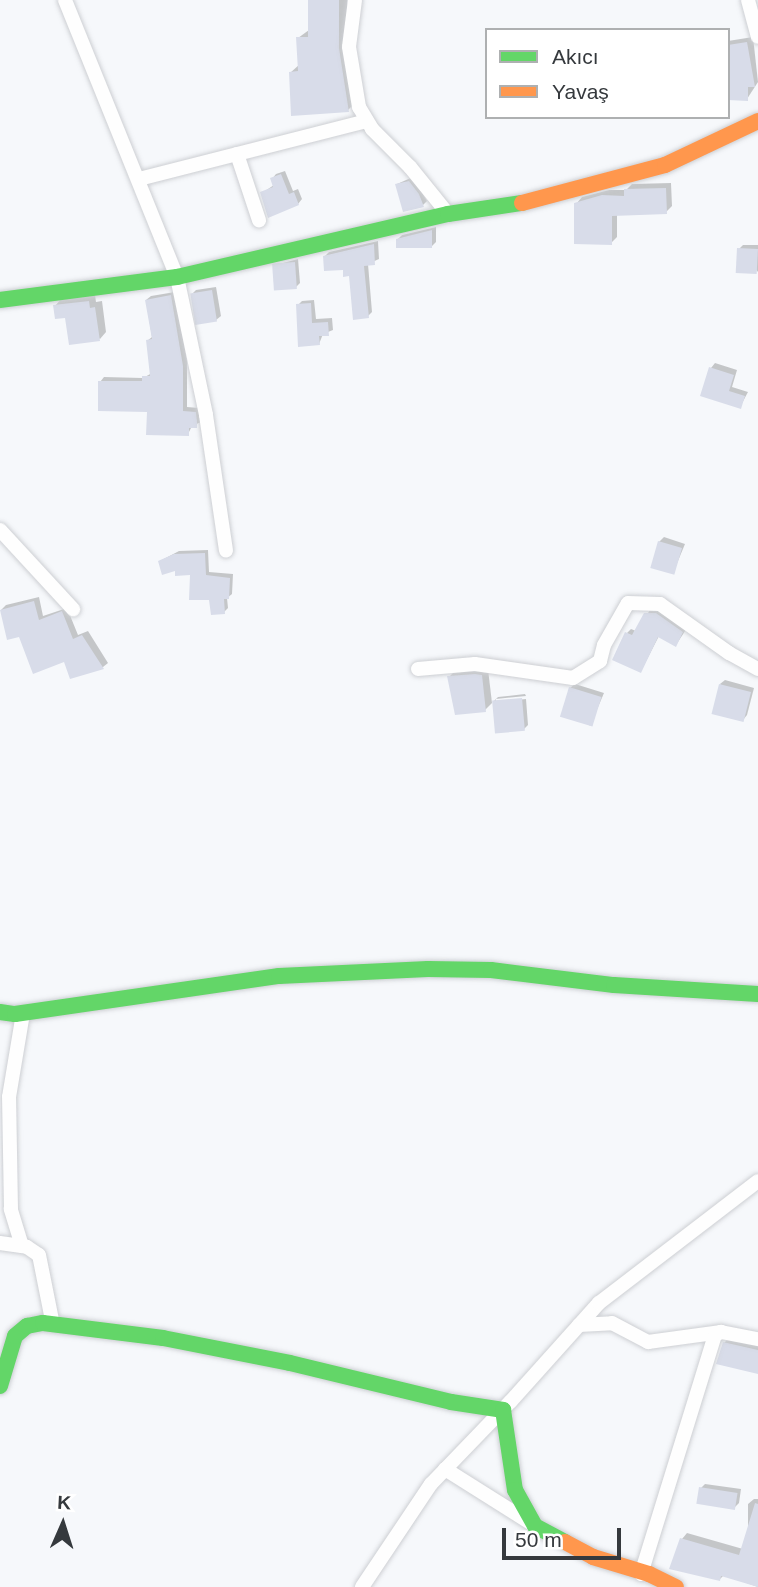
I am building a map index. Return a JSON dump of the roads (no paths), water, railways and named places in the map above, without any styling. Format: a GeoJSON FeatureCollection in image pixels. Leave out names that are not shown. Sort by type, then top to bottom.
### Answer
{"type":"FeatureCollection","features":[{"type":"Feature","properties":{"kind":"street"},"geometry":{"type":"LineString","coordinates":[[65,0],[177,277],[206,415],[226,551]]}},
{"type":"Feature","properties":{"kind":"street"},"geometry":{"type":"LineString","coordinates":[[355,0],[349,47],[359,107],[367,121],[448,214]]}},
{"type":"Feature","properties":{"kind":"street"},"geometry":{"type":"LineString","coordinates":[[748,0],[758,37]]}},
{"type":"Feature","properties":{"kind":"street"},"geometry":{"type":"LineString","coordinates":[[139,179],[367,121]]}},
{"type":"Feature","properties":{"kind":"street"},"geometry":{"type":"LineString","coordinates":[[0,300],[177,277],[448,214],[535,201],[665,165],[758,121]]}},
{"type":"Feature","properties":{"kind":"street"},"geometry":{"type":"LineString","coordinates":[[237,154],[259,220]]}},
{"type":"Feature","properties":{"kind":"street"},"geometry":{"type":"LineString","coordinates":[[0,530],[73,609]]}},
{"type":"Feature","properties":{"kind":"street"},"geometry":{"type":"LineString","coordinates":[[418,669],[475,664],[573,678],[600,661],[604,645],[628,603],[660,604],[729,653],[758,669]]}},
{"type":"Feature","properties":{"kind":"street"},"geometry":{"type":"LineString","coordinates":[[0,1012],[23,1013],[279,976],[428,969],[491,970],[614,985],[758,994]]}},
{"type":"Feature","properties":{"kind":"street"},"geometry":{"type":"LineString","coordinates":[[22,1246],[11,1209],[9,1097],[23,1013]]}},
{"type":"Feature","properties":{"kind":"street"},"geometry":{"type":"LineString","coordinates":[[362,1587],[431,1484],[503,1410],[599,1303],[758,1181]]}},
{"type":"Feature","properties":{"kind":"street"},"geometry":{"type":"LineString","coordinates":[[0,1243],[22,1246],[39,1255],[53,1325]]}},
{"type":"Feature","properties":{"kind":"street"},"geometry":{"type":"LineString","coordinates":[[579,1325],[612,1323],[648,1342],[721,1332],[758,1339]]}},
{"type":"Feature","properties":{"kind":"street"},"geometry":{"type":"LineString","coordinates":[[0,1386],[15,1336],[27,1326],[53,1325],[163,1338],[290,1363],[450,1402],[503,1410]]}},
{"type":"Feature","properties":{"kind":"street"},"geometry":{"type":"LineString","coordinates":[[641,1574],[702,1370],[715,1335],[721,1332]]}},
{"type":"Feature","properties":{"kind":"street"},"geometry":{"type":"LineString","coordinates":[[503,1410],[515,1490],[535,1526]]}},
{"type":"Feature","properties":{"kind":"street"},"geometry":{"type":"LineString","coordinates":[[445,1469],[535,1526],[593,1557],[641,1574],[649,1574],[676,1587]]}}]}
